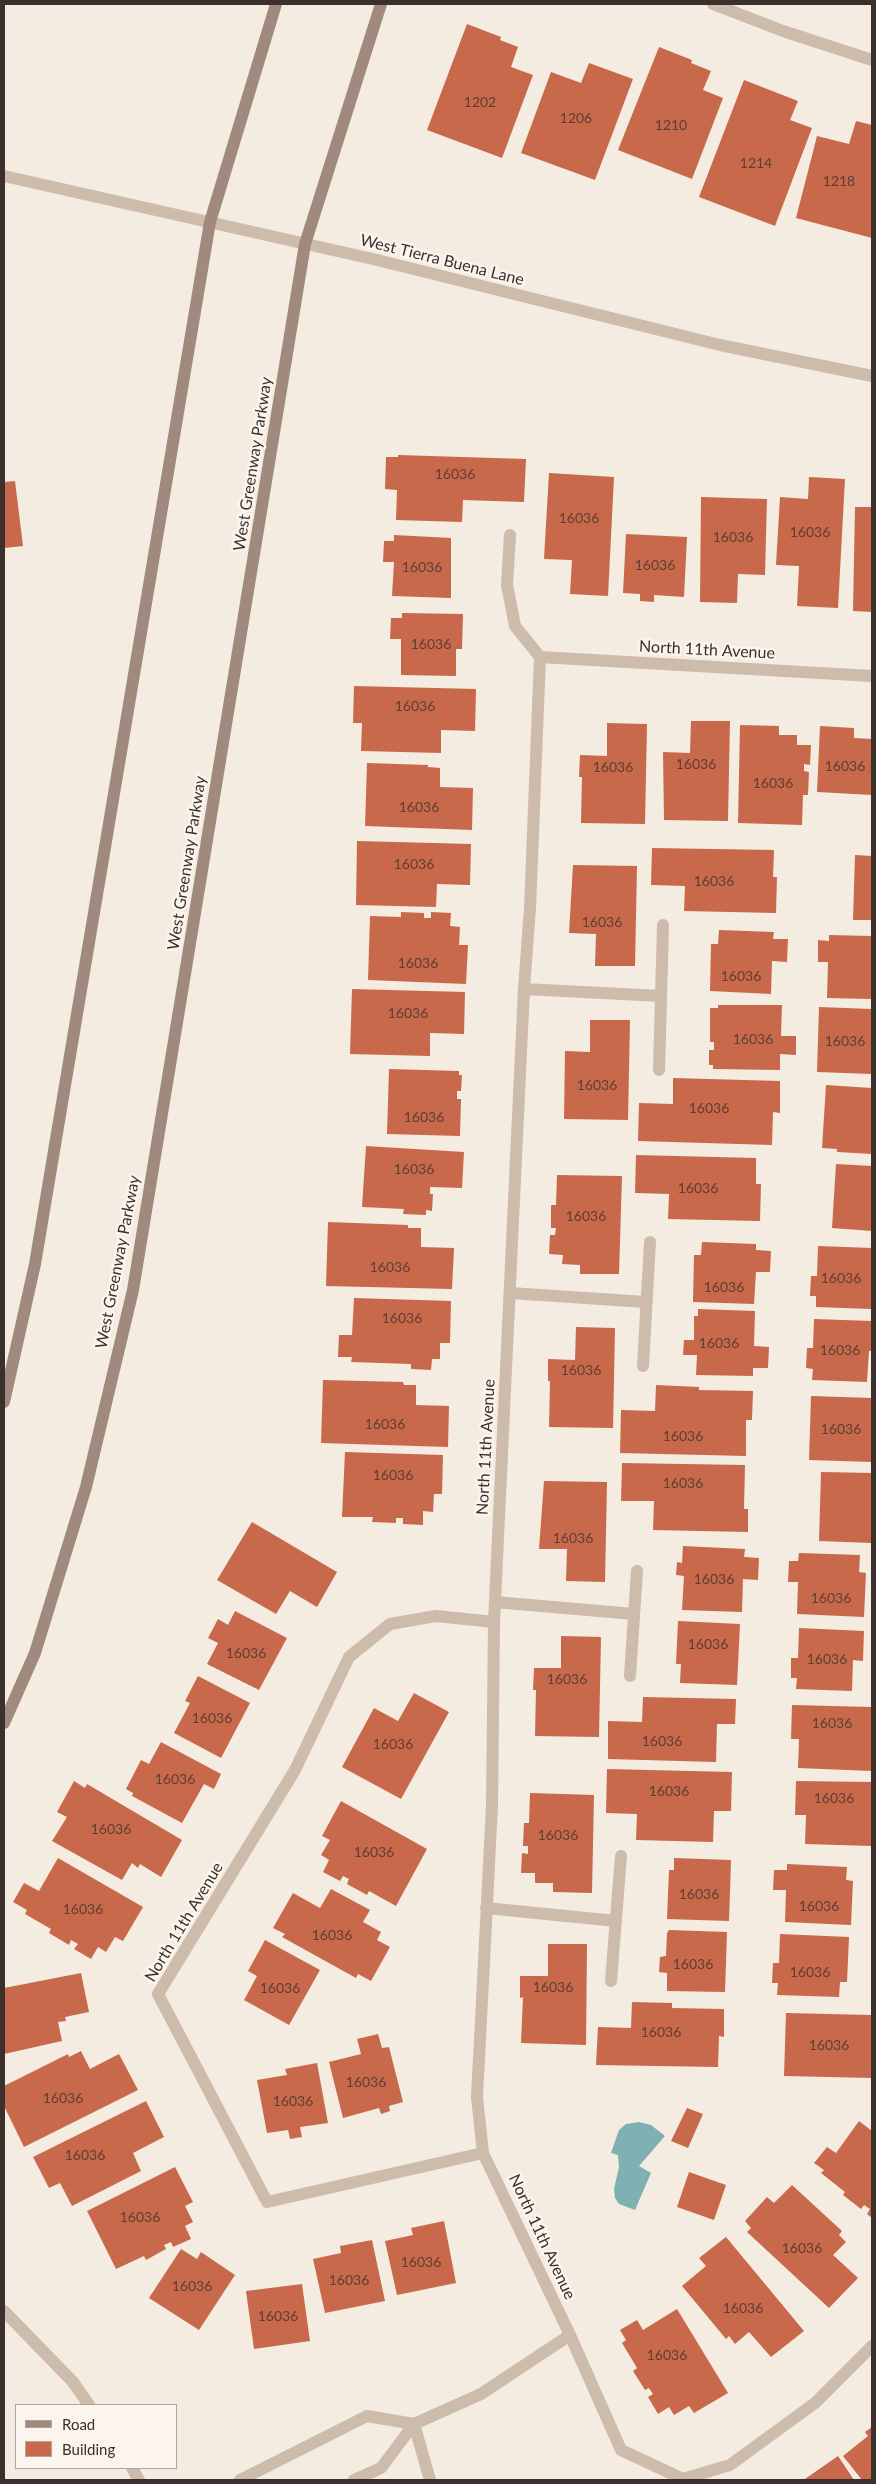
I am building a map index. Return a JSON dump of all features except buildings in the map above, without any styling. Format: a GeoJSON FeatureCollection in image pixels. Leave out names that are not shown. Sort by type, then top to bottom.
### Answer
{"type":"FeatureCollection","features":[{"type":"Feature","properties":{"kind":"main road"},"geometry":{"type":"LineString","coordinates":[[4,1402],[36,1264],[210,222],[276,4]]}},
{"type":"Feature","properties":{"kind":"main road","name":"West Greenway Parkway"},"geometry":{"type":"LineString","coordinates":[[4,1723],[35,1653],[86,1486],[132,1290],[305,244],[381,4]]}},
{"type":"Feature","properties":{"kind":"street"},"geometry":{"type":"LineString","coordinates":[[713,4],[783,31],[872,60]]}},
{"type":"Feature","properties":{"kind":"street","name":"West Tierra Buena Lane"},"geometry":{"type":"LineString","coordinates":[[4,176],[305,244],[720,345],[872,376]]}},
{"type":"Feature","properties":{"kind":"street"},"geometry":{"type":"LineString","coordinates":[[510,535],[507,585],[515,626],[540,657]]}},
{"type":"Feature","properties":{"kind":"street","name":"North 11th Avenue"},"geometry":{"type":"LineString","coordinates":[[872,676],[540,657],[530,908],[524,989],[494,1622],[492,1806],[477,2097],[483,2153],[570,2335],[621,2450],[683,2478],[730,2465],[815,2403],[872,2346]]}},
{"type":"Feature","properties":{"kind":"street"},"geometry":{"type":"LineString","coordinates":[[660,1070],[663,925]]}},
{"type":"Feature","properties":{"kind":"street"},"geometry":{"type":"LineString","coordinates":[[524,989],[661,996]]}},
{"type":"Feature","properties":{"kind":"street"},"geometry":{"type":"LineString","coordinates":[[643,1366],[650,1242]]}},
{"type":"Feature","properties":{"kind":"street"},"geometry":{"type":"LineString","coordinates":[[510,1294],[646,1302]]}},
{"type":"Feature","properties":{"kind":"street"},"geometry":{"type":"LineString","coordinates":[[630,1676],[637,1571]]}},
{"type":"Feature","properties":{"kind":"street"},"geometry":{"type":"LineString","coordinates":[[495,1602],[634,1614]]}},
{"type":"Feature","properties":{"kind":"street","name":"North 11th Avenue"},"geometry":{"type":"LineString","coordinates":[[483,2153],[267,2202],[158,1994],[295,1770],[349,1658],[390,1624],[436,1616],[494,1622]]}},
{"type":"Feature","properties":{"kind":"street"},"geometry":{"type":"LineString","coordinates":[[611,1981],[621,1856]]}},
{"type":"Feature","properties":{"kind":"street"},"geometry":{"type":"LineString","coordinates":[[486,1908],[616,1921]]}},
{"type":"Feature","properties":{"kind":"street"},"geometry":{"type":"LineString","coordinates":[[4,2311],[73,2382],[89,2404]]}},
{"type":"Feature","properties":{"kind":"street"},"geometry":{"type":"LineString","coordinates":[[354,2480],[381,2468],[414,2424],[481,2394],[570,2335]]}},
{"type":"Feature","properties":{"kind":"street"},"geometry":{"type":"LineString","coordinates":[[240,2480],[367,2416],[414,2424]]}},
{"type":"Feature","properties":{"kind":"street"},"geometry":{"type":"LineString","coordinates":[[414,2424],[430,2480]]}},
{"type":"Feature","properties":{"kind":"street"},"geometry":{"type":"LineString","coordinates":[[133,2469],[139,2480]]}},
{"type":"Feature","properties":{"kind":"water"},"geometry":{"type":"Polygon","coordinates":[[[639,2122],[651,2125],[665,2136],[639,2166],[651,2173],[635,2210],[619,2204],[615,2198],[614,2189],[619,2167],[618,2155],[611,2153],[619,2130],[626,2124],[639,2122]]]}}]}
